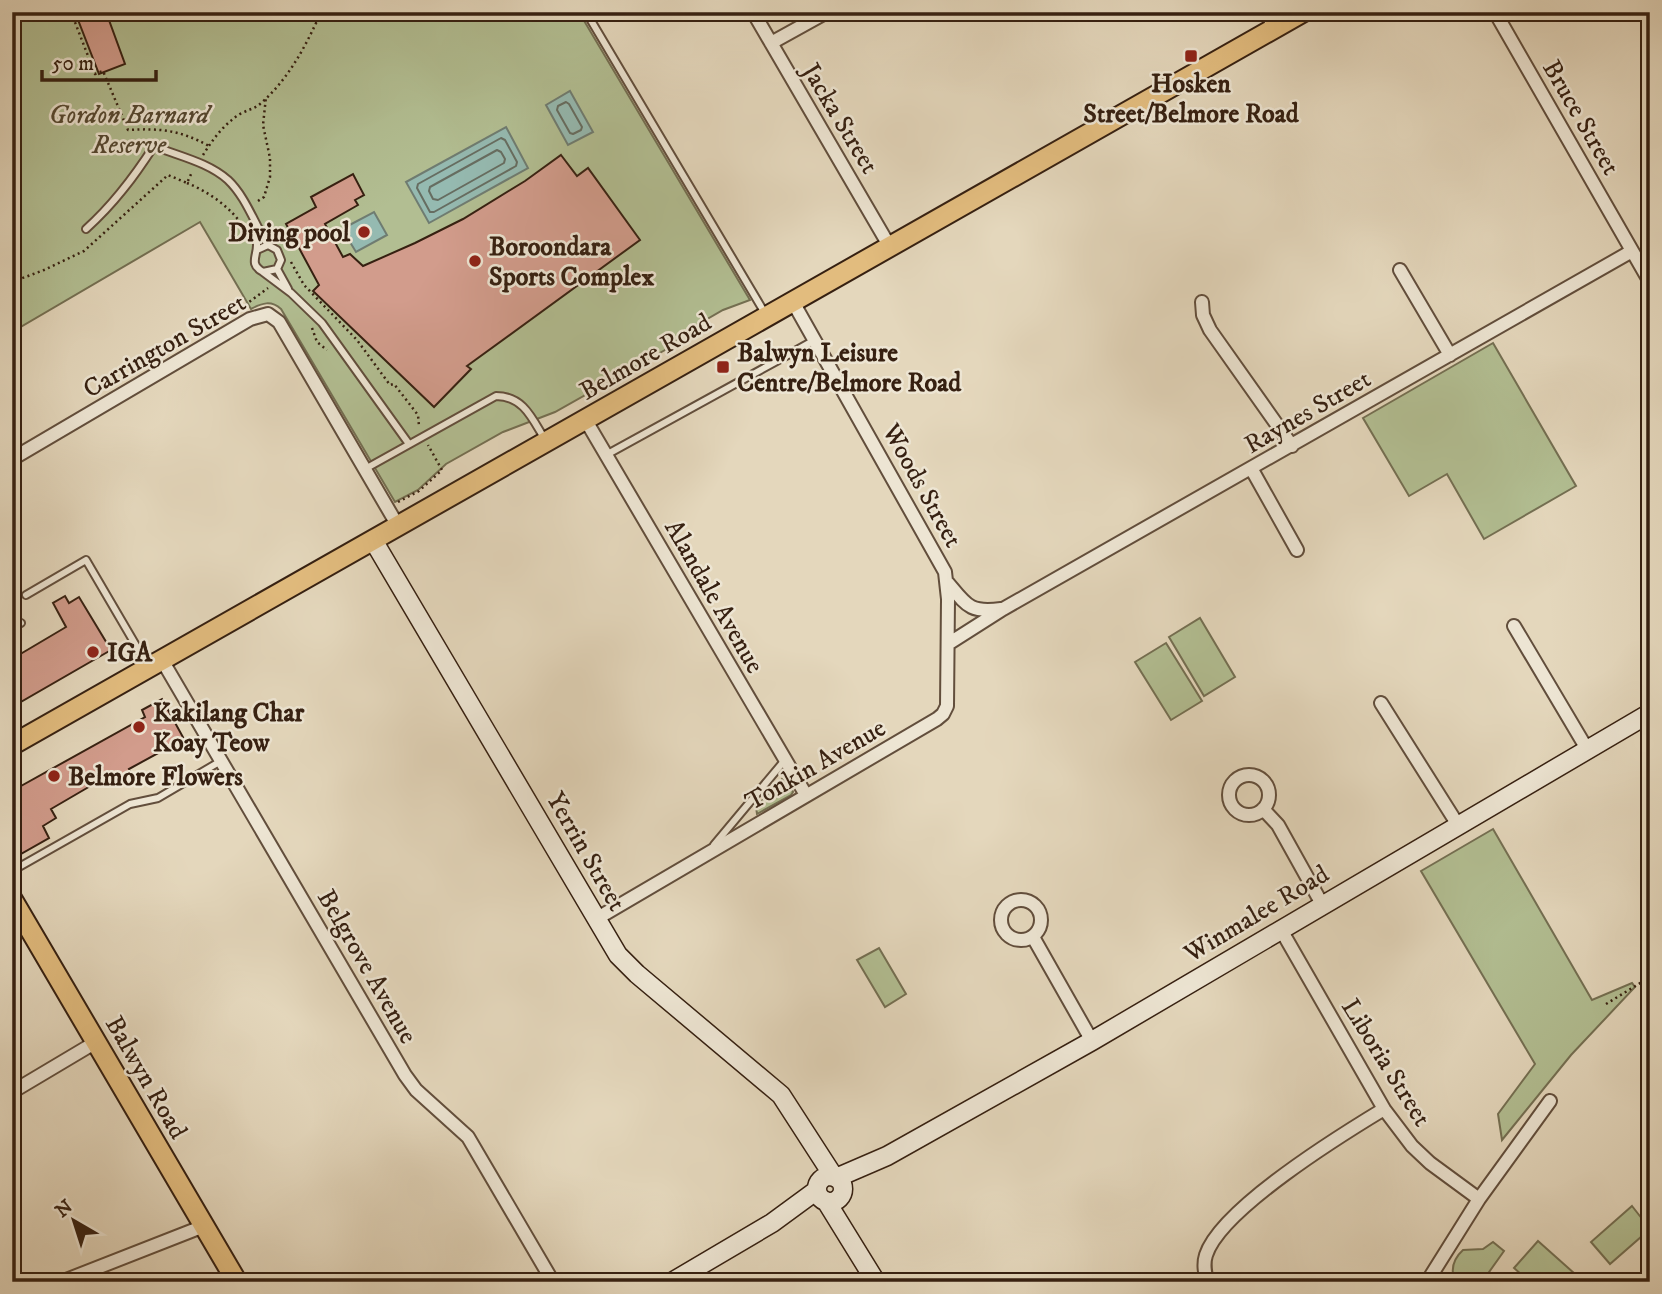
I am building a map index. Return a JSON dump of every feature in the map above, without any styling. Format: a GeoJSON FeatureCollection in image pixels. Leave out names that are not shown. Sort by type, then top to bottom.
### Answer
{"type":"FeatureCollection","features":[{"type":"Feature","properties":{"kind":"main road","name":"Belmore Road"},"geometry":{"type":"LineString","coordinates":[[12,745],[890,247],[1271,20],[1303,12]]}},
{"type":"Feature","properties":{"kind":"main road","name":"Balwyn Road"},"geometry":{"type":"LineString","coordinates":[[12,899],[237,1282]]}},
{"type":"Feature","properties":{"kind":"street","name":"Jacka Street"},"geometry":{"type":"LineString","coordinates":[[752,12],[890,247]]}},
{"type":"Feature","properties":{"kind":"street"},"geometry":{"type":"LineString","coordinates":[[771,44],[827,12]]}},
{"type":"Feature","properties":{"kind":"street","name":"Bruce Street"},"geometry":{"type":"LineString","coordinates":[[1495,12],[1650,282]]}},
{"type":"Feature","properties":{"kind":"street","name":"Raynes Street"},"geometry":{"type":"LineString","coordinates":[[948,644],[1003,609],[1632,251]]}},
{"type":"Feature","properties":{"kind":"street"},"geometry":{"type":"LineString","coordinates":[[1400,270],[1450,355]]}},
{"type":"Feature","properties":{"kind":"street","name":"Woods Street"},"geometry":{"type":"LineString","coordinates":[[793,302],[938,555],[947,582]]}},
{"type":"Feature","properties":{"kind":"street"},"geometry":{"type":"LineString","coordinates":[[1202,302],[1203,315],[1210,330],[1292,446]]}},
{"type":"Feature","properties":{"kind":"street","name":"Carrington Street"},"geometry":{"type":"LineString","coordinates":[[12,459],[238,326],[265,313],[279,322],[398,526]]}},
{"type":"Feature","properties":{"kind":"street","name":"Alandale Avenue"},"geometry":{"type":"LineString","coordinates":[[585,419],[806,795]]}},
{"type":"Feature","properties":{"kind":"street"},"geometry":{"type":"LineString","coordinates":[[1251,468],[1297,550]]}},
{"type":"Feature","properties":{"kind":"street","name":"Yerrin Street"},"geometry":{"type":"LineString","coordinates":[[373,540],[623,961],[781,1095],[811,1144],[845,1230],[876,1282]]}},
{"type":"Feature","properties":{"kind":"street"},"geometry":{"type":"LineString","coordinates":[[947,582],[970,608],[984,611],[1003,609]]}},
{"type":"Feature","properties":{"kind":"street","name":"Tonkin Avenue"},"geometry":{"type":"LineString","coordinates":[[596,919],[943,714],[947,706],[947,582]]}},
{"type":"Feature","properties":{"kind":"street"},"geometry":{"type":"LineString","coordinates":[[1514,626],[1587,749]]}},
{"type":"Feature","properties":{"kind":"street","name":"Belgrove Avenue"},"geometry":{"type":"LineString","coordinates":[[155,664],[221,761],[405,1075],[416,1090],[472,1142],[553,1282]]}},
{"type":"Feature","properties":{"kind":"street"},"geometry":{"type":"LineString","coordinates":[[1381,703],[1458,825]]}},
{"type":"Feature","properties":{"kind":"street","name":"Winmalee Road"},"geometry":{"type":"LineString","coordinates":[[672,1282],[887,1156],[1092,1041],[1650,713]]}},
{"type":"Feature","properties":{"kind":"street"},"geometry":{"type":"LineString","coordinates":[[1263,809],[1278,825],[1322,904]]}},
{"type":"Feature","properties":{"kind":"street","name":"Liboria Street"},"geometry":{"type":"LineString","coordinates":[[1280,929],[1384,1109],[1412,1146],[1430,1163],[1479,1199]]}},
{"type":"Feature","properties":{"kind":"street"},"geometry":{"type":"LineString","coordinates":[[1034,937],[1092,1041]]}},
{"type":"Feature","properties":{"kind":"street"},"geometry":{"type":"LineString","coordinates":[[12,1092],[96,1042]]}},
{"type":"Feature","properties":{"kind":"street"},"geometry":{"type":"LineString","coordinates":[[1427,1282],[1479,1199],[1550,1101]]}},
{"type":"Feature","properties":{"kind":"street"},"geometry":{"type":"LineString","coordinates":[[1207,1282],[1204,1271],[1205,1256],[1230,1219],[1320,1149],[1384,1109]]}},
{"type":"Feature","properties":{"kind":"street"},"geometry":{"type":"LineString","coordinates":[[61,1282],[204,1226]]}},
{"type":"Feature","properties":{"kind":"lane"},"geometry":{"type":"LineString","coordinates":[[586,12],[767,317]]}},
{"type":"Feature","properties":{"kind":"lane"},"geometry":{"type":"LineString","coordinates":[[86,229],[117,199],[154,146],[210,168],[229,181],[268,245],[275,247],[281,256],[277,269]]}},
{"type":"Feature","properties":{"kind":"lane"},"geometry":{"type":"LineString","coordinates":[[254,224],[257,250],[254,262],[257,268],[291,293],[330,332],[409,444]]}},
{"type":"Feature","properties":{"kind":"lane"},"geometry":{"type":"LineString","coordinates":[[257,250],[268,245]]}},
{"type":"Feature","properties":{"kind":"lane"},"geometry":{"type":"LineString","coordinates":[[263,272],[277,269]]}},
{"type":"Feature","properties":{"kind":"lane"},"geometry":{"type":"LineString","coordinates":[[277,269],[291,293]]}},
{"type":"Feature","properties":{"kind":"lane"},"geometry":{"type":"LineString","coordinates":[[606,456],[815,340]]}},
{"type":"Feature","properties":{"kind":"lane"},"geometry":{"type":"LineString","coordinates":[[365,469],[496,396],[515,400],[526,408],[546,442]]}},
{"type":"Feature","properties":{"kind":"lane"},"geometry":{"type":"LineString","coordinates":[[26,595],[86,560],[155,664]]}},
{"type":"Feature","properties":{"kind":"lane"},"geometry":{"type":"LineString","coordinates":[[12,628],[21,623]]}},
{"type":"Feature","properties":{"kind":"lane"},"geometry":{"type":"LineString","coordinates":[[706,854],[785,760]]}},
{"type":"Feature","properties":{"kind":"lane"},"geometry":{"type":"LineString","coordinates":[[12,871],[131,804],[158,798],[221,761]]}},
{"type":"Feature","properties":{"kind":"path"},"geometry":{"type":"LineString","coordinates":[[71,12],[95,74],[103,71],[128,130],[159,128],[186,135],[208,146]]}},
{"type":"Feature","properties":{"kind":"path"},"geometry":{"type":"LineString","coordinates":[[303,12],[316,23]]}},
{"type":"Feature","properties":{"kind":"path"},"geometry":{"type":"LineString","coordinates":[[12,282],[44,271],[84,251],[167,175],[187,183],[197,162],[218,132],[240,114],[258,106],[296,61],[321,12]]}},
{"type":"Feature","properties":{"kind":"path"},"geometry":{"type":"LineString","coordinates":[[255,202],[264,197],[270,177],[270,158],[263,125],[266,97]]}},
{"type":"Feature","properties":{"kind":"path"},"geometry":{"type":"LineString","coordinates":[[286,253],[304,285],[357,340],[390,385],[394,384],[418,415],[419,426],[442,470],[419,491],[388,508]]}},
{"type":"Feature","properties":{"kind":"path"},"geometry":{"type":"LineString","coordinates":[[1606,1004],[1650,977]]}},
{"type":"Feature","properties":{"kind":"green space","name":"Boroondara Sports Complex"},"geometry":{"type":"Polygon","coordinates":[[[12,12],[582,12],[580,14],[750,300],[723,310],[690,329],[665,350],[555,412],[503,432],[446,464],[418,490],[395,502],[281,309],[266,303],[251,309],[200,222],[12,332],[12,12]]]}},
{"type":"Feature","properties":{"kind":"green space"},"geometry":{"type":"Polygon","coordinates":[[[1493,343],[1576,486],[1484,539],[1447,474],[1409,496],[1363,418],[1493,343]]]}},
{"type":"Feature","properties":{"kind":"green space"},"geometry":{"type":"Polygon","coordinates":[[[1200,618],[1235,677],[1204,696],[1169,637],[1200,618]]]}},
{"type":"Feature","properties":{"kind":"green space"},"geometry":{"type":"Polygon","coordinates":[[[1166,643],[1202,701],[1171,720],[1135,662],[1166,643]]]}},
{"type":"Feature","properties":{"kind":"green space"},"geometry":{"type":"Polygon","coordinates":[[[782,779],[789,783],[793,792],[791,795],[757,814],[756,807],[782,779]]]}},
{"type":"Feature","properties":{"kind":"green space"},"geometry":{"type":"Polygon","coordinates":[[[1493,829],[1592,1000],[1632,983],[1635,987],[1571,1055],[1502,1140],[1498,1114],[1535,1064],[1421,871],[1493,829]]]}},
{"type":"Feature","properties":{"kind":"green space"},"geometry":{"type":"Polygon","coordinates":[[[879,948],[906,994],[885,1007],[857,960],[879,948]]]}},
{"type":"Feature","properties":{"kind":"green space"},"geometry":{"type":"Polygon","coordinates":[[[1632,1206],[1650,1229],[1610,1264],[1591,1242],[1632,1206]]]}},
{"type":"Feature","properties":{"kind":"green space"},"geometry":{"type":"Polygon","coordinates":[[[1538,1241],[1584,1282],[1530,1282],[1514,1268],[1538,1241]]]}},
{"type":"Feature","properties":{"kind":"green space"},"geometry":{"type":"Polygon","coordinates":[[[1493,1242],[1504,1251],[1482,1282],[1455,1282],[1453,1269],[1460,1253],[1463,1250],[1483,1249],[1493,1242]]]}},
{"type":"Feature","properties":{"kind":"water"},"geometry":{"type":"Polygon","coordinates":[[[570,91],[593,132],[568,145],[546,105],[570,91]]]}},
{"type":"Feature","properties":{"kind":"water"},"geometry":{"type":"Polygon","coordinates":[[[506,127],[528,168],[429,223],[406,182],[506,127]]]}},
{"type":"Feature","properties":{"kind":"water","name":"Diving pool"},"geometry":{"type":"Polygon","coordinates":[[[374,212],[387,235],[356,252],[342,229],[374,212]]]}},
{"type":"Feature","properties":{"kind":"building"},"geometry":{"type":"Polygon","coordinates":[[[75,12],[106,12],[125,64],[99,74],[75,12]]]}},
{"type":"Feature","properties":{"kind":"building"},"geometry":{"type":"Polygon","coordinates":[[[561,155],[577,176],[588,168],[640,240],[467,366],[471,369],[434,407],[313,291],[319,285],[286,224],[316,207],[311,197],[353,174],[364,195],[355,200],[358,205],[325,224],[343,257],[350,254],[363,266],[463,219],[561,155]]]}},
{"type":"Feature","properties":{"kind":"building"},"geometry":{"type":"Polygon","coordinates":[[[65,596],[69,603],[79,597],[111,650],[12,707],[12,659],[66,627],[53,603],[65,596]]]}},
{"type":"Feature","properties":{"kind":"building"},"geometry":{"type":"Polygon","coordinates":[[[162,699],[184,739],[129,769],[134,778],[124,784],[119,775],[102,785],[99,781],[51,809],[56,818],[43,826],[49,838],[12,859],[12,791],[145,717],[142,710],[162,699]]]}},
{"type":"Feature","properties":{"kind":"place","name":"Hosken Street/Belmore Road"},"geometry":{"type":"Point","coordinates":[1191,56]}},
{"type":"Feature","properties":{"kind":"place","name":"Diving pool"},"geometry":{"type":"Point","coordinates":[364,232]}},
{"type":"Feature","properties":{"kind":"place","name":"Boroondara Sports Complex"},"geometry":{"type":"Point","coordinates":[475,261]}},
{"type":"Feature","properties":{"kind":"place","name":"Balwyn Leisure Centre/Belmore Road"},"geometry":{"type":"Point","coordinates":[723,367]}},
{"type":"Feature","properties":{"kind":"place","name":"IGA"},"geometry":{"type":"Point","coordinates":[93,652]}},
{"type":"Feature","properties":{"kind":"place","name":"Kakilang Char Koay Teow"},"geometry":{"type":"Point","coordinates":[139,727]}},
{"type":"Feature","properties":{"kind":"place","name":"Belmore Flowers"},"geometry":{"type":"Point","coordinates":[54,776]}},
{"type":"Feature","properties":{"kind":"park label","name":"Gordon Barnard Reserve"},"geometry":{"type":"Point","coordinates":[129,129]}}]}
